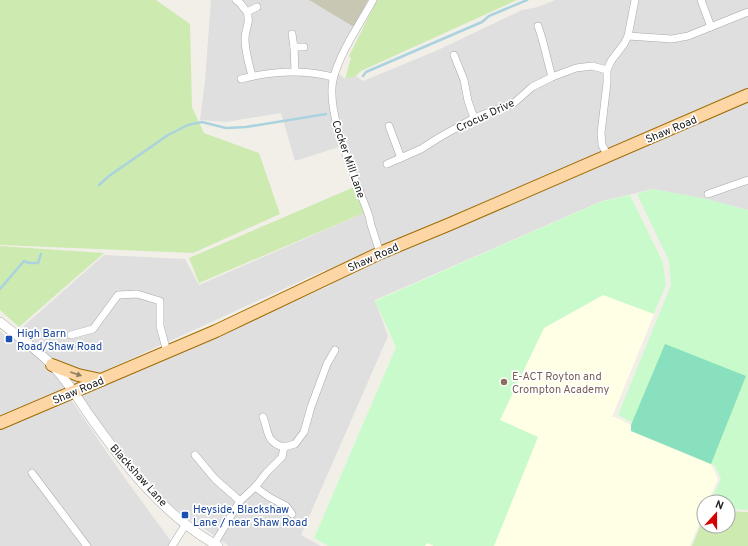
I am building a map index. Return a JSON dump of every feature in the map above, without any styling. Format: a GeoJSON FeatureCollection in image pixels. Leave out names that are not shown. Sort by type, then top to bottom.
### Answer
{"type":"FeatureCollection","features":[{"type":"Feature","properties":{"kind":"main road","name":"Shaw Road"},"geometry":{"type":"LineString","coordinates":[[0,423],[216,331],[380,253],[748,95]]}},
{"type":"Feature","properties":{"kind":"main road"},"geometry":{"type":"LineString","coordinates":[[52,365],[78,375],[101,380]]}},
{"type":"Feature","properties":{"kind":"street"},"geometry":{"type":"LineString","coordinates":[[236,0],[247,12],[250,19],[245,37],[245,50],[252,76]]}},
{"type":"Feature","properties":{"kind":"street","name":"Cocker Mill Lane"},"geometry":{"type":"LineString","coordinates":[[373,0],[342,56],[333,77],[332,91],[335,120],[369,216],[380,253]]}},
{"type":"Feature","properties":{"kind":"street"},"geometry":{"type":"LineString","coordinates":[[608,156],[602,144],[601,132],[607,83],[607,70],[611,61],[628,36],[635,0]]}},
{"type":"Feature","properties":{"kind":"street"},"geometry":{"type":"LineString","coordinates":[[701,0],[711,27]]}},
{"type":"Feature","properties":{"kind":"street"},"geometry":{"type":"LineString","coordinates":[[247,12],[256,7]]}},
{"type":"Feature","properties":{"kind":"street"},"geometry":{"type":"LineString","coordinates":[[628,36],[672,40],[688,36],[748,12]]}},
{"type":"Feature","properties":{"kind":"street"},"geometry":{"type":"LineString","coordinates":[[538,26],[544,43],[552,77]]}},
{"type":"Feature","properties":{"kind":"street"},"geometry":{"type":"LineString","coordinates":[[292,34],[295,71]]}},
{"type":"Feature","properties":{"kind":"street"},"geometry":{"type":"LineString","coordinates":[[294,47],[304,47]]}},
{"type":"Feature","properties":{"kind":"street"},"geometry":{"type":"LineString","coordinates":[[454,55],[464,80],[468,101],[474,118]]}},
{"type":"Feature","properties":{"kind":"street","name":"Crocus Drive"},"geometry":{"type":"LineString","coordinates":[[387,164],[421,149],[440,136],[474,118],[514,103],[532,87],[552,77],[576,68],[592,66],[607,70]]}},
{"type":"Feature","properties":{"kind":"street"},"geometry":{"type":"LineString","coordinates":[[241,79],[252,76],[295,71],[318,73],[333,77]]}},
{"type":"Feature","properties":{"kind":"street"},"geometry":{"type":"LineString","coordinates":[[389,126],[401,158]]}},
{"type":"Feature","properties":{"kind":"street"},"geometry":{"type":"LineString","coordinates":[[708,194],[748,180]]}},
{"type":"Feature","properties":{"kind":"street"},"geometry":{"type":"LineString","coordinates":[[71,335],[93,329],[118,295],[137,294],[160,301],[160,326],[167,352]]}},
{"type":"Feature","properties":{"kind":"street","name":"Blackshaw Lane"},"geometry":{"type":"LineString","coordinates":[[0,322],[52,365],[73,391],[91,419],[120,456],[156,497],[186,524],[216,545]]}},
{"type":"Feature","properties":{"kind":"street"},"geometry":{"type":"LineString","coordinates":[[263,417],[268,436],[276,444],[284,447],[295,444],[304,432],[311,407],[327,364],[335,350]]}},
{"type":"Feature","properties":{"kind":"street"},"geometry":{"type":"LineString","coordinates":[[216,545],[240,501],[282,457],[284,447]]}},
{"type":"Feature","properties":{"kind":"street"},"geometry":{"type":"LineString","coordinates":[[195,455],[215,479],[240,501]]}},
{"type":"Feature","properties":{"kind":"street"},"geometry":{"type":"LineString","coordinates":[[32,474],[87,546]]}},
{"type":"Feature","properties":{"kind":"street"},"geometry":{"type":"LineString","coordinates":[[255,487],[269,497],[286,506],[292,514]]}},
{"type":"Feature","properties":{"kind":"street"},"geometry":{"type":"LineString","coordinates":[[172,546],[186,524]]}},
{"type":"Feature","properties":{"kind":"shaded area"},"geometry":{"type":"Polygon","coordinates":[[[211,0],[309,0],[354,27],[332,68],[345,79],[356,76],[363,81],[438,50],[522,10],[538,7],[555,0],[748,0],[748,210],[706,199],[652,189],[600,202],[375,300],[388,336],[301,535],[321,546],[229,546],[163,500],[79,397],[331,285],[325,270],[39,401],[0,417],[0,331],[9,339],[104,255],[185,259],[199,285],[364,213],[339,147],[295,161],[281,113],[226,122],[200,120],[205,81],[211,0]]]}},
{"type":"Feature","properties":{"kind":"shaded area"},"geometry":{"type":"Polygon","coordinates":[[[309,0],[368,0],[354,27],[309,0]]]}},
{"type":"Feature","properties":{"kind":"shaded area","name":"E-ACT Royton and Crompton Academy"},"geometry":{"type":"Polygon","coordinates":[[[630,195],[663,262],[666,285],[612,417],[631,425],[631,431],[711,464],[718,479],[711,494],[696,494],[696,531],[690,546],[328,546],[314,538],[396,347],[375,301],[600,202],[630,195]]]}},
{"type":"Feature","properties":{"kind":"shaded area"},"geometry":{"type":"Polygon","coordinates":[[[69,397],[124,477],[176,546],[0,546],[0,426],[69,397]]]}},
{"type":"Feature","properties":{"kind":"green space"},"geometry":{"type":"Polygon","coordinates":[[[0,0],[156,0],[190,24],[192,107],[204,133],[259,153],[280,214],[193,253],[0,245],[0,0]]]}},
{"type":"Feature","properties":{"kind":"green space"},"geometry":{"type":"Polygon","coordinates":[[[377,0],[517,0],[361,71],[356,76],[345,79],[351,58],[349,56],[377,0]]]}},
{"type":"Feature","properties":{"kind":"green space"},"geometry":{"type":"Polygon","coordinates":[[[354,187],[364,213],[199,283],[189,258],[354,187]]]}},
{"type":"Feature","properties":{"kind":"green space"},"geometry":{"type":"Polygon","coordinates":[[[652,189],[706,199],[748,210],[748,510],[736,509],[736,494],[714,494],[721,479],[715,466],[633,430],[633,423],[618,415],[671,285],[669,261],[637,194],[652,189]]]}},
{"type":"Feature","properties":{"kind":"green space","name":"E-ACT Royton and Crompton Academy"},"geometry":{"type":"Polygon","coordinates":[[[630,195],[663,262],[666,285],[654,314],[603,295],[544,328],[500,420],[538,437],[494,546],[434,546],[427,543],[425,546],[328,546],[314,538],[396,347],[375,301],[600,202],[630,195]]]}},
{"type":"Feature","properties":{"kind":"green space"},"geometry":{"type":"Polygon","coordinates":[[[0,246],[104,253],[19,327],[0,310],[0,246]]]}},
{"type":"Feature","properties":{"kind":"green space"},"geometry":{"type":"Polygon","coordinates":[[[665,344],[746,376],[711,464],[631,431],[631,425],[665,344]]]}},
{"type":"Feature","properties":{"kind":"green space"},"geometry":{"type":"Polygon","coordinates":[[[736,511],[748,512],[748,546],[692,546],[697,534],[736,534],[736,511]]]}},
{"type":"Feature","properties":{"kind":"waterway"},"geometry":{"type":"LineString","coordinates":[[363,76],[366,72],[482,22],[489,16],[527,0]]}},
{"type":"Feature","properties":{"kind":"waterway"},"geometry":{"type":"LineString","coordinates":[[99,185],[109,176],[168,135],[188,125],[202,122],[226,128],[246,127],[326,114]]}},
{"type":"Feature","properties":{"kind":"waterway"},"geometry":{"type":"LineString","coordinates":[[0,289],[24,261],[29,263],[38,263],[41,254]]}},
{"type":"Feature","properties":{"kind":"place","name":"High Barn Road/Shaw Road"},"geometry":{"type":"Point","coordinates":[9,339]}},
{"type":"Feature","properties":{"kind":"place","name":"E-ACT Royton and Crompton Academy"},"geometry":{"type":"Point","coordinates":[504,382]}},
{"type":"Feature","properties":{"kind":"place","name":"Heyside, Blackshaw Lane / near Shaw Road"},"geometry":{"type":"Point","coordinates":[185,515]}}]}
